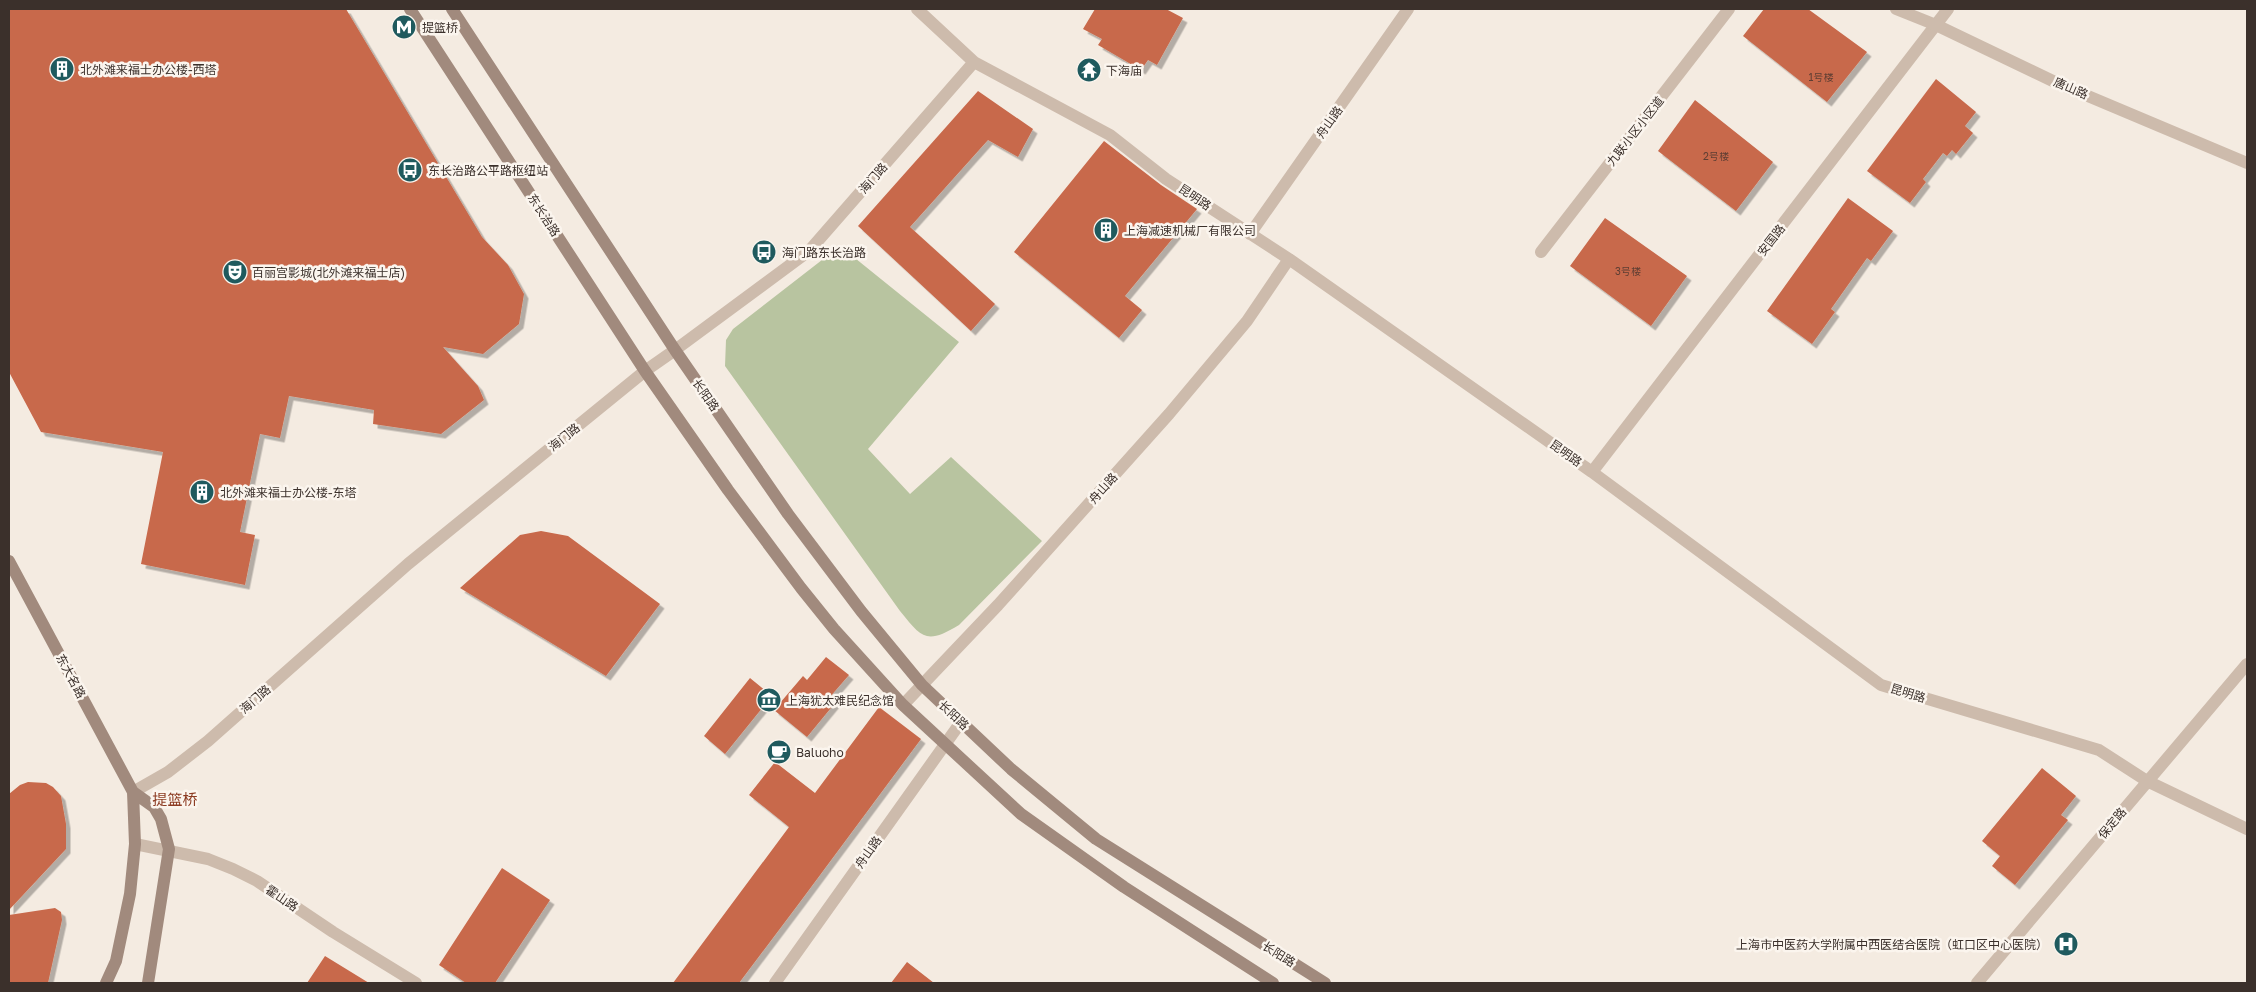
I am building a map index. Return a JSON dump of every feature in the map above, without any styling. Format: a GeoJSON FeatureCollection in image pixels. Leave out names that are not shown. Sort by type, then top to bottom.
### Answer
{"type":"FeatureCollection","features":[{"type":"Feature","properties":{"kind":"main road","name":"东长治路"},"geometry":{"type":"LineString","coordinates":[[410,9],[645,372]]}},
{"type":"Feature","properties":{"kind":"main road"},"geometry":{"type":"LineString","coordinates":[[452,9],[675,350]]}},
{"type":"Feature","properties":{"kind":"main road","name":"长阳路"},"geometry":{"type":"LineString","coordinates":[[675,350],[788,514],[861,611],[922,685],[1011,769],[1096,839],[1325,983]]}},
{"type":"Feature","properties":{"kind":"main road"},"geometry":{"type":"LineString","coordinates":[[645,372],[728,490],[801,588],[834,629],[903,705],[1021,814],[1124,887],[1273,983]]}},
{"type":"Feature","properties":{"kind":"main road","name":"东大名路"},"geometry":{"type":"LineString","coordinates":[[9,560],[133,792],[135,844],[130,894],[116,961],[106,983]]}},
{"type":"Feature","properties":{"kind":"main road","name":"东大名路"},"geometry":{"type":"LineString","coordinates":[[133,792],[154,807],[161,819],[169,849],[148,983]]}},
{"type":"Feature","properties":{"kind":"street","name":"昆明路"},"geometry":{"type":"LineString","coordinates":[[917,9],[974,62],[1110,135],[1166,178],[1289,259],[1592,472],[1881,685],[2099,750],[2147,781],[2247,829]]}},
{"type":"Feature","properties":{"kind":"street","name":"舟山路"},"geometry":{"type":"LineString","coordinates":[[1250,234],[1408,9]]}},
{"type":"Feature","properties":{"kind":"street","name":"九联小区小区道"},"geometry":{"type":"LineString","coordinates":[[1541,252],[1729,9]]}},
{"type":"Feature","properties":{"kind":"street","name":"唐山路"},"geometry":{"type":"LineString","coordinates":[[1896,9],[1936,25],[2057,83],[2247,163]]}},
{"type":"Feature","properties":{"kind":"street","name":"安国路"},"geometry":{"type":"LineString","coordinates":[[1592,472],[1948,9]]}},
{"type":"Feature","properties":{"kind":"street","name":"海门路"},"geometry":{"type":"LineString","coordinates":[[133,792],[168,772],[208,741],[408,564],[645,372],[810,251],[974,62]]}},
{"type":"Feature","properties":{"kind":"street","name":"舟山路"},"geometry":{"type":"LineString","coordinates":[[903,705],[998,605],[1169,414],[1247,321],[1289,259]]}},
{"type":"Feature","properties":{"kind":"street","name":"保定路"},"geometry":{"type":"LineString","coordinates":[[1977,983],[2247,664]]}},
{"type":"Feature","properties":{"kind":"street","name":"舟山路"},"geometry":{"type":"LineString","coordinates":[[775,983],[961,722]]}},
{"type":"Feature","properties":{"kind":"street","name":"霍山路"},"geometry":{"type":"LineString","coordinates":[[135,844],[169,849],[208,859],[258,881],[333,932],[416,983]]}},
{"type":"Feature","properties":{"kind":"green space"},"geometry":{"type":"Polygon","coordinates":[[[840,246],[959,342],[868,449],[910,494],[951,457],[1042,541],[959,625],[939,635],[925,636],[920,633],[900,611],[725,366],[726,340],[733,329],[840,246]]]}},
{"type":"Feature","properties":{"kind":"building"},"geometry":{"type":"Polygon","coordinates":[[[9,9],[346,9],[482,237],[508,265],[524,294],[519,324],[483,354],[443,347],[478,386],[484,400],[441,434],[373,424],[374,410],[289,396],[280,438],[260,434],[240,532],[255,535],[245,585],[141,564],[163,452],[41,432],[9,372],[9,9]]]}},
{"type":"Feature","properties":{"kind":"building"},"geometry":{"type":"Polygon","coordinates":[[[1095,9],[1166,9],[1183,18],[1157,65],[1148,60],[1141,70],[1098,45],[1102,39],[1083,29],[1095,9]]]}},
{"type":"Feature","properties":{"kind":"building"},"geometry":{"type":"Polygon","coordinates":[[[1764,9],[1808,9],[1867,52],[1827,102],[1743,36],[1764,9]]]}},
{"type":"Feature","properties":{"kind":"building"},"geometry":{"type":"Polygon","coordinates":[[[1936,79],[1976,112],[1965,126],[1973,133],[1956,154],[1952,150],[1947,156],[1943,153],[1923,179],[1926,182],[1910,203],[1867,171],[1936,79]]]}},
{"type":"Feature","properties":{"kind":"building"},"geometry":{"type":"Polygon","coordinates":[[[978,91],[1033,129],[1018,157],[988,140],[910,227],[995,304],[971,331],[858,226],[978,91]]]}},
{"type":"Feature","properties":{"kind":"building"},"geometry":{"type":"Polygon","coordinates":[[[1695,100],[1773,162],[1736,211],[1658,151],[1695,100]]]}},
{"type":"Feature","properties":{"kind":"building","name":"上海减速机械厂有限公司"},"geometry":{"type":"Polygon","coordinates":[[[1104,141],[1161,185],[1197,209],[1125,296],[1142,310],[1119,338],[1014,252],[1104,141]]]}},
{"type":"Feature","properties":{"kind":"building"},"geometry":{"type":"Polygon","coordinates":[[[1848,198],[1893,231],[1871,261],[1867,258],[1831,309],[1835,312],[1812,344],[1767,311],[1848,198]]]}},
{"type":"Feature","properties":{"kind":"building"},"geometry":{"type":"Polygon","coordinates":[[[1605,218],[1687,276],[1651,326],[1570,266],[1605,218]]]}},
{"type":"Feature","properties":{"kind":"building"},"geometry":{"type":"Polygon","coordinates":[[[541,531],[568,536],[660,604],[606,676],[460,588],[520,535],[541,531]]]}},
{"type":"Feature","properties":{"kind":"building"},"geometry":{"type":"Polygon","coordinates":[[[826,657],[849,675],[829,698],[835,703],[807,737],[774,710],[803,676],[807,680],[826,657]]]}},
{"type":"Feature","properties":{"kind":"building"},"geometry":{"type":"Polygon","coordinates":[[[750,678],[772,696],[725,754],[704,736],[750,678]]]}},
{"type":"Feature","properties":{"kind":"building"},"geometry":{"type":"Polygon","coordinates":[[[879,707],[921,739],[800,902],[739,983],[673,983],[789,827],[749,795],[775,762],[815,793],[879,707]]]}},
{"type":"Feature","properties":{"kind":"building"},"geometry":{"type":"Polygon","coordinates":[[[2042,768],[2076,796],[2061,815],[2068,820],[2015,885],[1992,866],[2000,856],[1982,841],[2042,768]]]}},
{"type":"Feature","properties":{"kind":"building"},"geometry":{"type":"Polygon","coordinates":[[[28,782],[46,783],[53,787],[61,796],[66,824],[66,849],[9,910],[9,794],[20,785],[28,782]]]}},
{"type":"Feature","properties":{"kind":"building"},"geometry":{"type":"Polygon","coordinates":[[[502,868],[550,900],[495,983],[466,983],[439,965],[502,868]]]}},
{"type":"Feature","properties":{"kind":"building"},"geometry":{"type":"Polygon","coordinates":[[[55,908],[61,912],[62,920],[48,983],[9,983],[9,915],[55,908]]]}},
{"type":"Feature","properties":{"kind":"building"},"geometry":{"type":"Polygon","coordinates":[[[325,956],[369,983],[307,983],[325,956]]]}},
{"type":"Feature","properties":{"kind":"building"},"geometry":{"type":"Polygon","coordinates":[[[907,962],[934,983],[891,983],[907,962]]]}},
{"type":"Feature","properties":{"kind":"place","name":"提篮桥"},"geometry":{"type":"Point","coordinates":[404,27]}},
{"type":"Feature","properties":{"kind":"place","name":"北外滩来福士办公楼-西塔"},"geometry":{"type":"Point","coordinates":[62,69]}},
{"type":"Feature","properties":{"kind":"place","name":"下海庙"},"geometry":{"type":"Point","coordinates":[1089,70]}},
{"type":"Feature","properties":{"kind":"place","name":"东长治路公平路枢纽站"},"geometry":{"type":"Point","coordinates":[410,170]}},
{"type":"Feature","properties":{"kind":"place","name":"上海减速机械厂有限公司"},"geometry":{"type":"Point","coordinates":[1106,230]}},
{"type":"Feature","properties":{"kind":"place","name":"海门路东长治路"},"geometry":{"type":"Point","coordinates":[764,252]}},
{"type":"Feature","properties":{"kind":"place","name":"百丽宫影城(北外滩来福士店)"},"geometry":{"type":"Point","coordinates":[235,272]}},
{"type":"Feature","properties":{"kind":"place","name":"北外滩来福士办公楼-东塔"},"geometry":{"type":"Point","coordinates":[202,492]}},
{"type":"Feature","properties":{"kind":"place","name":"上海犹太难民纪念馆"},"geometry":{"type":"Point","coordinates":[769,700]}},
{"type":"Feature","properties":{"kind":"place","name":"Baluoho"},"geometry":{"type":"Point","coordinates":[779,752]}},
{"type":"Feature","properties":{"kind":"place","name":"上海市中医药大学附属中西医结合医院（虹口区中心医院）"},"geometry":{"type":"Point","coordinates":[2066,944]}},
{"type":"Feature","properties":{"kind":"district","name":"提篮桥"},"geometry":{"type":"Point","coordinates":[175,799]}}]}
